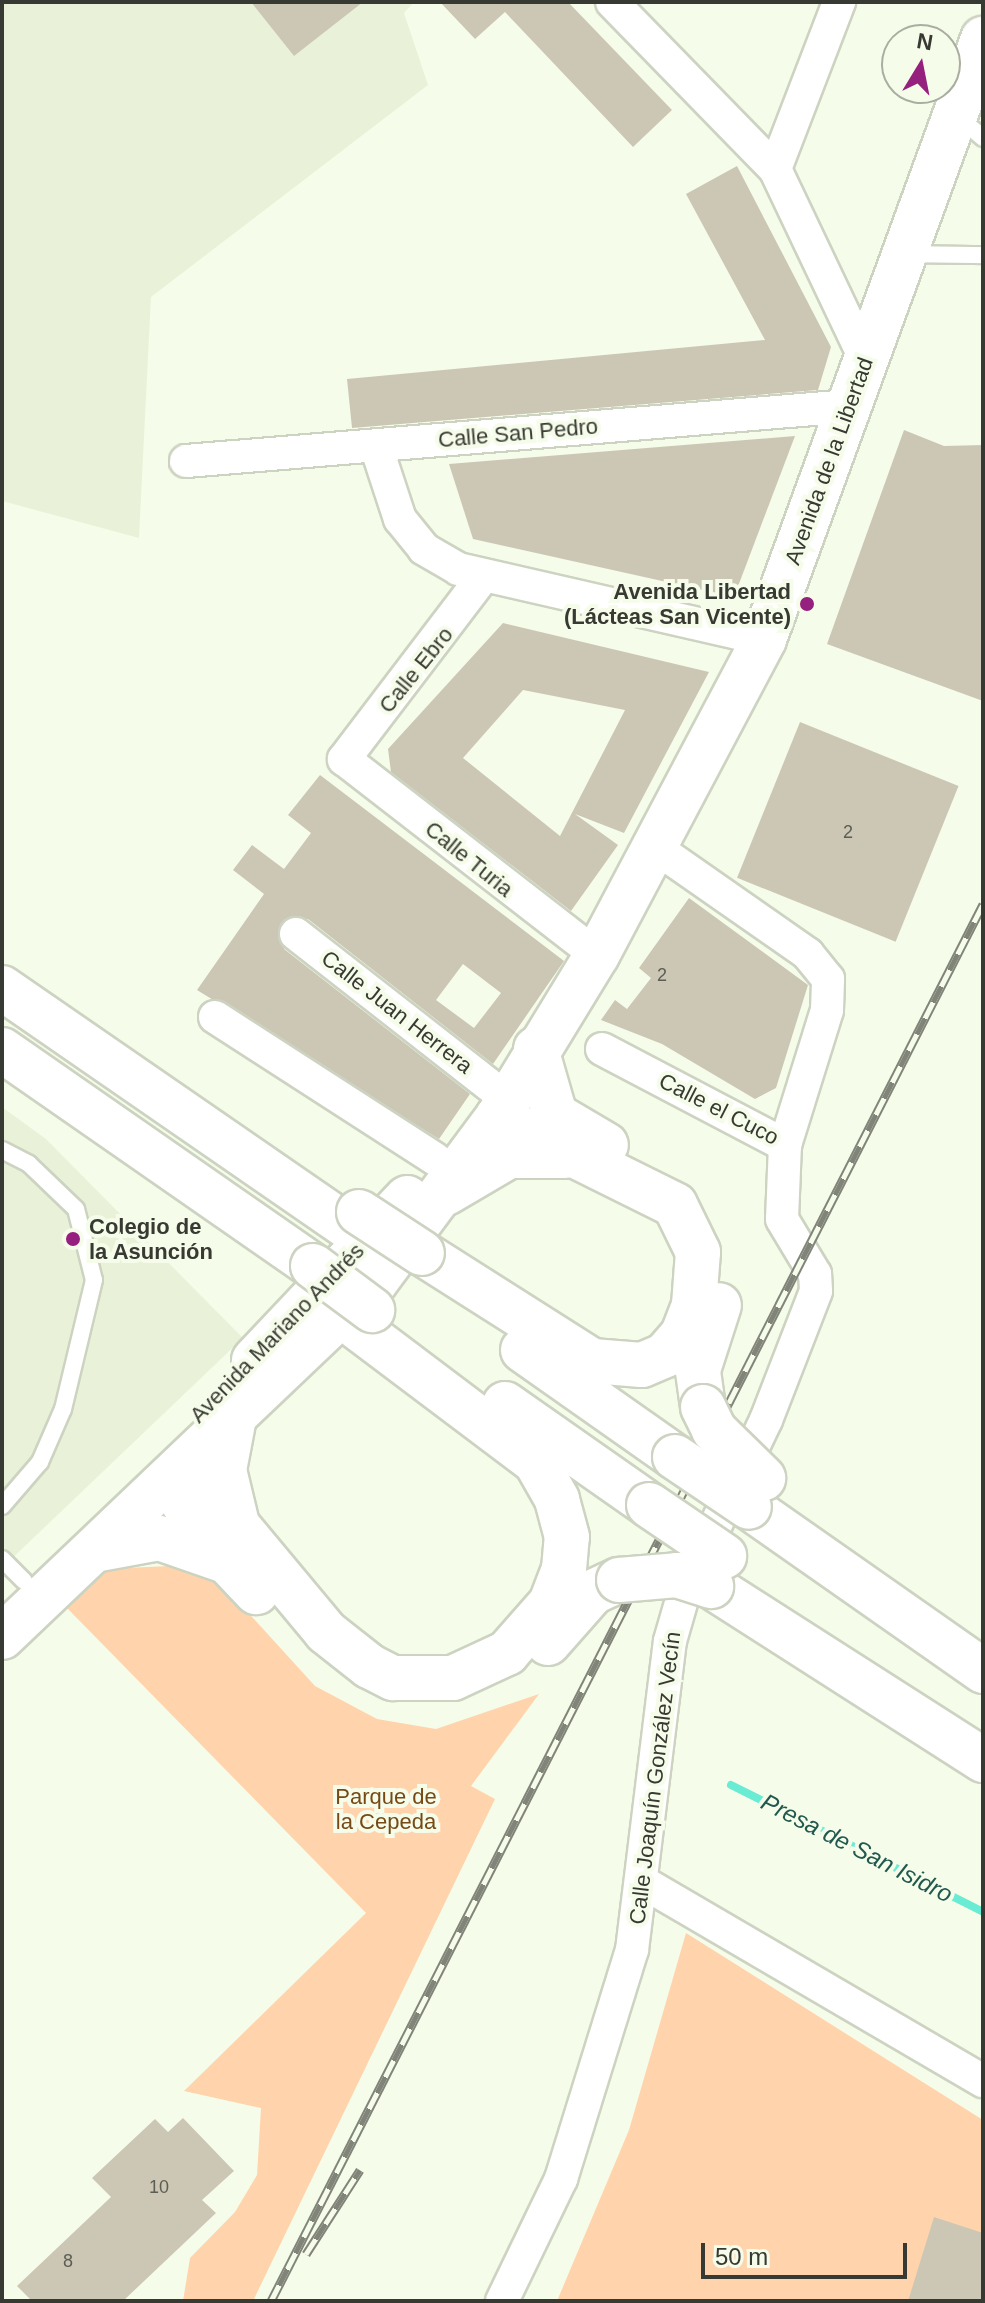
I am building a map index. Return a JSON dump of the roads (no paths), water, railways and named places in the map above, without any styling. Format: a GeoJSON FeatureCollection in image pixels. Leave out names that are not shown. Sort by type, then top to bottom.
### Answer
{"type":"FeatureCollection","features":[{"type":"Feature","properties":{"kind":"main road","name":"Avenida de la Libertad"},"geometry":{"type":"LineString","coordinates":[[485,1117],[597,955],[764,639],[907,254],[969,126],[983,39]]}},
{"type":"Feature","properties":{"kind":"main road"},"geometry":{"type":"LineString","coordinates":[[2,988],[415,1261],[675,1457],[756,1493],[983,1642]]}},
{"type":"Feature","properties":{"kind":"main road"},"geometry":{"type":"LineString","coordinates":[[2,1050],[302,1289]]}},
{"type":"Feature","properties":{"kind":"main road"},"geometry":{"type":"LineString","coordinates":[[2,1057],[302,1289],[365,1319],[649,1505],[717,1571],[983,1760]]}},
{"type":"Feature","properties":{"kind":"main road"},"geometry":{"type":"LineString","coordinates":[[415,1261],[592,1361],[617,1367],[665,1355],[694,1305],[698,1252],[691,1228],[653,1189],[581,1146],[555,1115],[485,1117]]}},
{"type":"Feature","properties":{"kind":"main road"},"geometry":{"type":"LineString","coordinates":[[485,1117],[673,1173],[714,1224],[723,1282],[698,1370],[703,1407],[714,1430],[756,1493],[983,1671]]}},
{"type":"Feature","properties":{"kind":"main road"},"geometry":{"type":"LineString","coordinates":[[485,1117],[509,1156],[581,1146]]}},
{"type":"Feature","properties":{"kind":"main road","name":"Avenida Mariano Andrés"},"geometry":{"type":"LineString","coordinates":[[2,1620],[21,1601],[9,1581],[121,1490],[302,1289],[485,1117]]}},
{"type":"Feature","properties":{"kind":"main road","name":"Avenida Mariano Andrés"},"geometry":{"type":"LineString","coordinates":[[2,1637],[233,1423],[376,1281],[485,1117]]}},
{"type":"Feature","properties":{"kind":"main road"},"geometry":{"type":"LineString","coordinates":[[302,1289],[295,1334],[176,1455],[173,1477],[234,1545],[326,1632],[393,1678],[480,1670],[530,1632],[551,1603],[567,1537],[557,1499],[536,1462],[365,1319]]}},
{"type":"Feature","properties":{"kind":"main road"},"geometry":{"type":"LineString","coordinates":[[233,1423],[224,1470],[234,1545],[319,1662],[342,1680],[400,1704],[468,1698],[529,1664],[593,1592],[619,1580],[717,1571],[983,1736]]}},
{"type":"Feature","properties":{"kind":"main road"},"geometry":{"type":"LineString","coordinates":[[121,1490],[173,1477]]}},
{"type":"Feature","properties":{"kind":"main road"},"geometry":{"type":"LineString","coordinates":[[99,1549],[159,1538],[234,1545]]}},
{"type":"Feature","properties":{"kind":"street"},"geometry":{"type":"LineString","coordinates":[[612,2],[645,15],[775,169],[866,361]]}},
{"type":"Feature","properties":{"kind":"street"},"geometry":{"type":"LineString","coordinates":[[775,169],[839,2]]}},
{"type":"Feature","properties":{"kind":"street","name":"Calle San Pedro"},"geometry":{"type":"LineString","coordinates":[[186,461],[849,406]]}},
{"type":"Feature","properties":{"kind":"street"},"geometry":{"type":"LineString","coordinates":[[376,446],[400,519],[424,549],[482,578],[764,639]]}},
{"type":"Feature","properties":{"kind":"street","name":"Calle Ebro"},"geometry":{"type":"LineString","coordinates":[[344,759],[482,578]]}},
{"type":"Feature","properties":{"kind":"street","name":"Calle Turia"},"geometry":{"type":"LineString","coordinates":[[344,759],[597,955]]}},
{"type":"Feature","properties":{"kind":"street","name":"Calle el Cuco"},"geometry":{"type":"LineString","coordinates":[[602,1049],[785,1145],[827,1010],[828,979],[808,954],[653,846]]}},
{"type":"Feature","properties":{"kind":"street","name":"Calle Juan Herrera"},"geometry":{"type":"LineString","coordinates":[[296,934],[485,1117]]}},
{"type":"Feature","properties":{"kind":"street"},"geometry":{"type":"LineString","coordinates":[[215,1017],[485,1117]]}},
{"type":"Feature","properties":{"kind":"street","name":"Calle Joaquín González Vecín"},"geometry":{"type":"LineString","coordinates":[[502,2301],[595,2085],[644,1883],[677,1615],[816,1291],[815,1274],[782,1219],[785,1145]]}},
{"type":"Feature","properties":{"kind":"street"},"geometry":{"type":"LineString","coordinates":[[644,1883],[983,2081]]}},
{"type":"Feature","properties":{"kind":"lane"},"geometry":{"type":"LineString","coordinates":[[907,254],[981,250]]}},
{"type":"Feature","properties":{"kind":"lane"},"geometry":{"type":"LineString","coordinates":[[2,1150],[29,1164],[76,1209],[94,1280],[63,1409],[40,1462],[2,1506]]}},
{"type":"Feature","properties":{"kind":"waterway","name":"Presa de San Isidro"},"geometry":{"type":"LineString","coordinates":[[731,1785],[983,1912]]}},
{"type":"Feature","properties":{"kind":"railway"},"geometry":{"type":"LineString","coordinates":[[271,2301],[983,904]]}},
{"type":"Feature","properties":{"kind":"railway"},"geometry":{"type":"LineString","coordinates":[[306,2254],[360,2170]]}},
{"type":"Feature","properties":{"kind":"place","name":"Avenida Libertad (Lácteas San Vicente)"},"geometry":{"type":"Point","coordinates":[807,604]}},
{"type":"Feature","properties":{"kind":"place","name":"Colegio de la Asunción"},"geometry":{"type":"Point","coordinates":[73,1239]}},
{"type":"Feature","properties":{"kind":"park label","name":"Parque de la Cepeda"},"geometry":{"type":"Point","coordinates":[386,1808]}}]}
